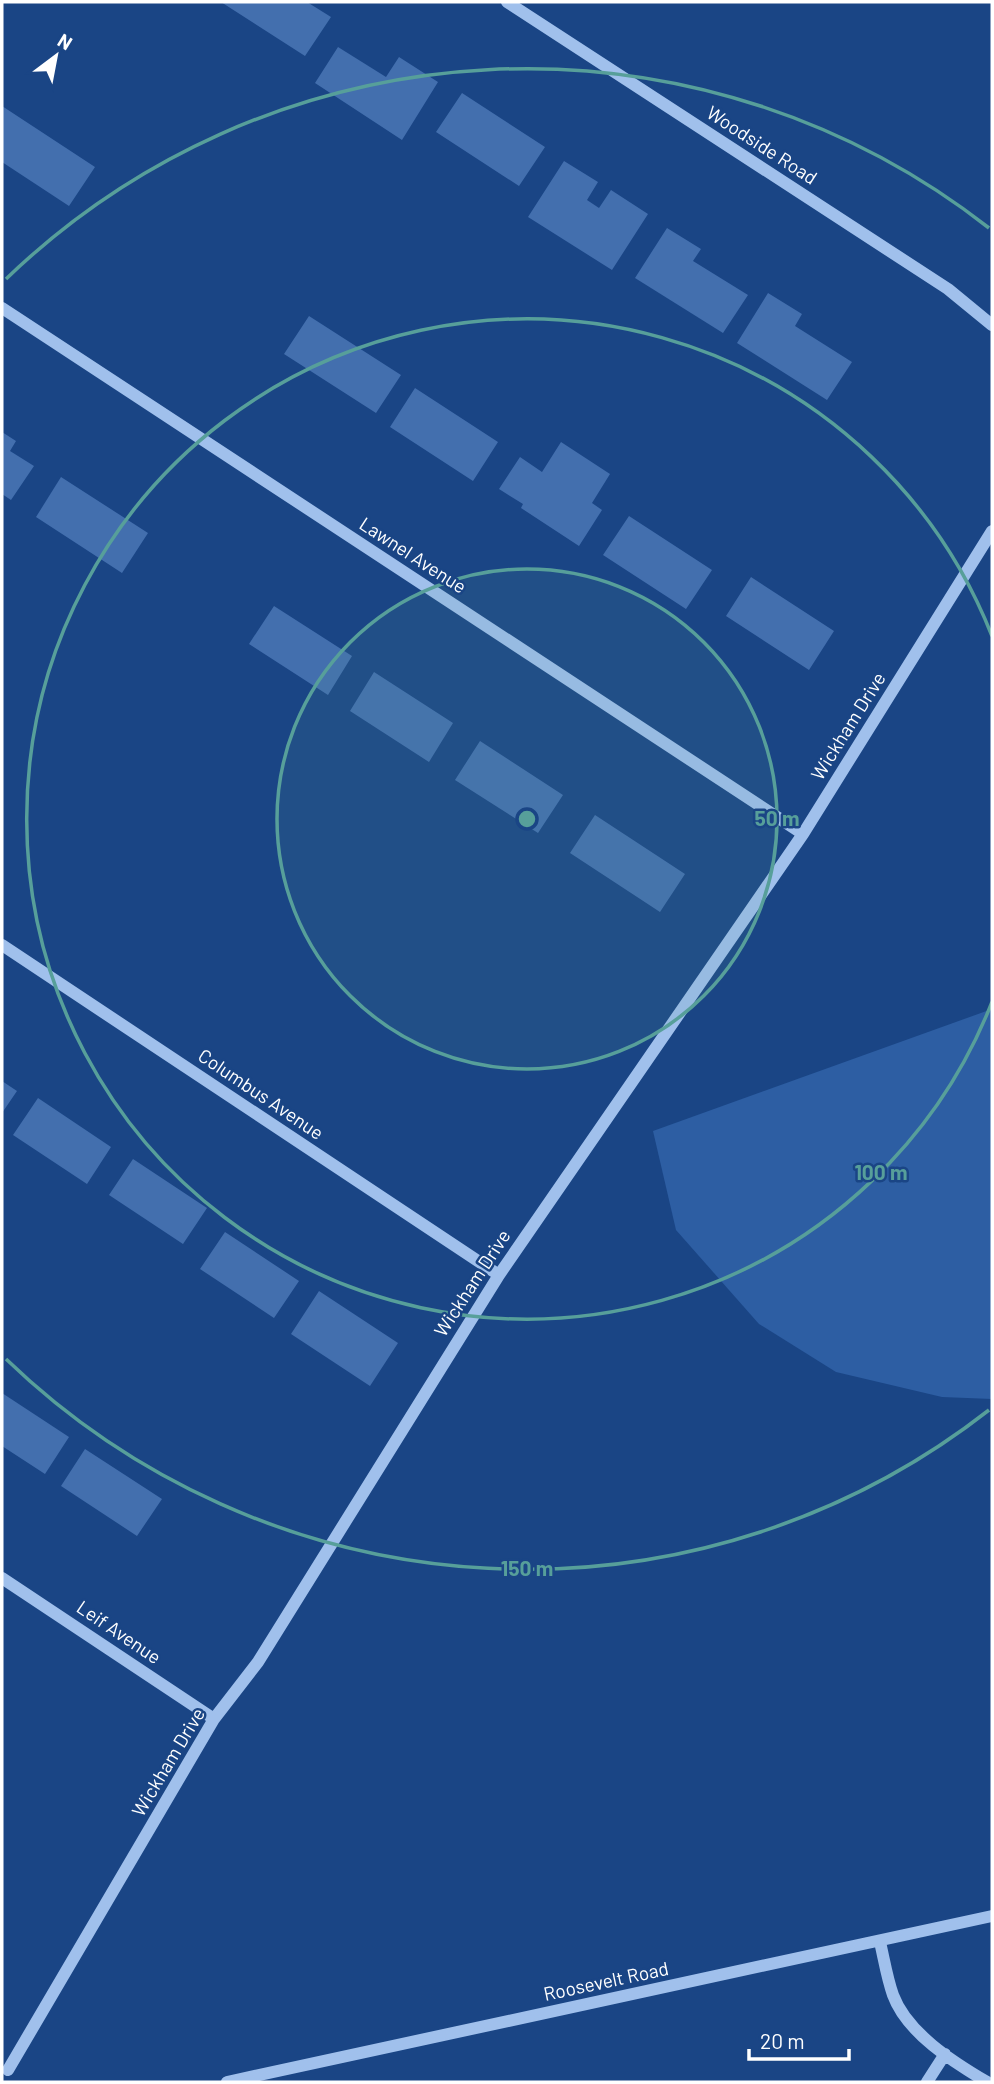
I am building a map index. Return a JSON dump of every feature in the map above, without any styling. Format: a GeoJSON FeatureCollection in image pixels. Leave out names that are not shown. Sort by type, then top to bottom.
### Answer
{"type":"FeatureCollection","features":[{"type":"Feature","properties":{"kind":"street","name":"Woodside Road"},"geometry":{"type":"LineString","coordinates":[[507,2],[948,289],[992,325]]}},
{"type":"Feature","properties":{"kind":"street","name":"Lawnel Avenue"},"geometry":{"type":"LineString","coordinates":[[2,308],[803,834]]}},
{"type":"Feature","properties":{"kind":"street","name":"Wickham Drive"},"geometry":{"type":"LineString","coordinates":[[8,2070],[215,1719],[258,1662],[499,1275],[803,834],[992,531]]}},
{"type":"Feature","properties":{"kind":"street","name":"Columbus Avenue"},"geometry":{"type":"LineString","coordinates":[[2,945],[499,1275]]}},
{"type":"Feature","properties":{"kind":"street","name":"Leif Avenue"},"geometry":{"type":"LineString","coordinates":[[2,1578],[215,1719]]}},
{"type":"Feature","properties":{"kind":"street","name":"Roosevelt Road"},"geometry":{"type":"LineString","coordinates":[[227,2082],[992,1916]]}},
{"type":"Feature","properties":{"kind":"street"},"geometry":{"type":"LineString","coordinates":[[880,1942],[893,1997],[918,2033],[987,2082]]}},
{"type":"Feature","properties":{"kind":"street"},"geometry":{"type":"LineString","coordinates":[[927,2082],[945,2054]]}},
{"type":"Feature","properties":{"kind":"shaded area"},"geometry":{"type":"Polygon","coordinates":[[[992,1009],[992,1399],[942,1397],[836,1372],[759,1324],[676,1230],[653,1131],[992,1009]]]}},
{"type":"Feature","properties":{"kind":"building"},"geometry":{"type":"Polygon","coordinates":[[[221,2],[307,2],[331,17],[305,56],[221,2]]]}},
{"type":"Feature","properties":{"kind":"building"},"geometry":{"type":"Polygon","coordinates":[[[338,47],[386,77],[399,57],[438,82],[402,140],[315,83],[338,47]]]}},
{"type":"Feature","properties":{"kind":"building"},"geometry":{"type":"Polygon","coordinates":[[[462,93],[545,147],[519,186],[436,132],[462,93]]]}},
{"type":"Feature","properties":{"kind":"building"},"geometry":{"type":"Polygon","coordinates":[[[2,106],[95,167],[69,206],[2,162],[2,106]]]}},
{"type":"Feature","properties":{"kind":"building"},"geometry":{"type":"Polygon","coordinates":[[[564,161],[598,182],[587,200],[599,208],[611,190],[648,214],[612,270],[528,217],[564,161]]]}},
{"type":"Feature","properties":{"kind":"building"},"geometry":{"type":"Polygon","coordinates":[[[667,228],[701,249],[693,261],[748,295],[723,333],[635,278],[667,228]]]}},
{"type":"Feature","properties":{"kind":"building"},"geometry":{"type":"Polygon","coordinates":[[[768,293],[802,314],[795,326],[852,362],[827,400],[737,343],[768,293]]]}},
{"type":"Feature","properties":{"kind":"building"},"geometry":{"type":"Polygon","coordinates":[[[309,316],[401,375],[376,413],[284,354],[309,316]]]}},
{"type":"Feature","properties":{"kind":"building"},"geometry":{"type":"Polygon","coordinates":[[[415,388],[498,442],[473,481],[390,427],[415,388]]]}},
{"type":"Feature","properties":{"kind":"building"},"geometry":{"type":"Polygon","coordinates":[[[2,432],[16,441],[10,451],[34,466],[11,500],[2,494],[2,432]]]}},
{"type":"Feature","properties":{"kind":"building"},"geometry":{"type":"Polygon","coordinates":[[[561,442],[610,474],[592,503],[602,510],[579,546],[521,508],[523,504],[499,489],[520,457],[542,472],[561,442]]]}},
{"type":"Feature","properties":{"kind":"building"},"geometry":{"type":"Polygon","coordinates":[[[61,477],[148,533],[122,573],[36,517],[61,477]]]}},
{"type":"Feature","properties":{"kind":"building"},"geometry":{"type":"Polygon","coordinates":[[[629,516],[712,570],[686,609],[603,555],[629,516]]]}},
{"type":"Feature","properties":{"kind":"building"},"geometry":{"type":"Polygon","coordinates":[[[751,577],[834,631],[809,670],[726,616],[751,577]]]}},
{"type":"Feature","properties":{"kind":"building"},"geometry":{"type":"Polygon","coordinates":[[[274,606],[352,656],[328,695],[249,644],[274,606]]]}},
{"type":"Feature","properties":{"kind":"building"},"geometry":{"type":"Polygon","coordinates":[[[374,672],[453,723],[429,762],[350,711],[374,672]]]}},
{"type":"Feature","properties":{"kind":"building"},"geometry":{"type":"Polygon","coordinates":[[[480,741],[563,795],[538,833],[455,780],[480,741]]]}},
{"type":"Feature","properties":{"kind":"building"},"geometry":{"type":"Polygon","coordinates":[[[595,815],[685,874],[660,912],[570,853],[595,815]]]}},
{"type":"Feature","properties":{"kind":"building"},"geometry":{"type":"Polygon","coordinates":[[[2,1081],[17,1091],[2,1113],[2,1081]]]}},
{"type":"Feature","properties":{"kind":"building"},"geometry":{"type":"Polygon","coordinates":[[[38,1098],[111,1147],[87,1184],[13,1135],[38,1098]]]}},
{"type":"Feature","properties":{"kind":"building"},"geometry":{"type":"Polygon","coordinates":[[[133,1159],[207,1208],[183,1244],[109,1195],[133,1159]]]}},
{"type":"Feature","properties":{"kind":"building"},"geometry":{"type":"Polygon","coordinates":[[[225,1232],[299,1281],[274,1318],[200,1269],[225,1232]]]}},
{"type":"Feature","properties":{"kind":"building"},"geometry":{"type":"Polygon","coordinates":[[[319,1291],[398,1343],[370,1386],[291,1334],[319,1291]]]}},
{"type":"Feature","properties":{"kind":"building"},"geometry":{"type":"Polygon","coordinates":[[[2,1393],[69,1437],[45,1474],[2,1446],[2,1393]]]}},
{"type":"Feature","properties":{"kind":"building"},"geometry":{"type":"Polygon","coordinates":[[[85,1449],[162,1499],[137,1536],[61,1486],[85,1449]]]}}]}
